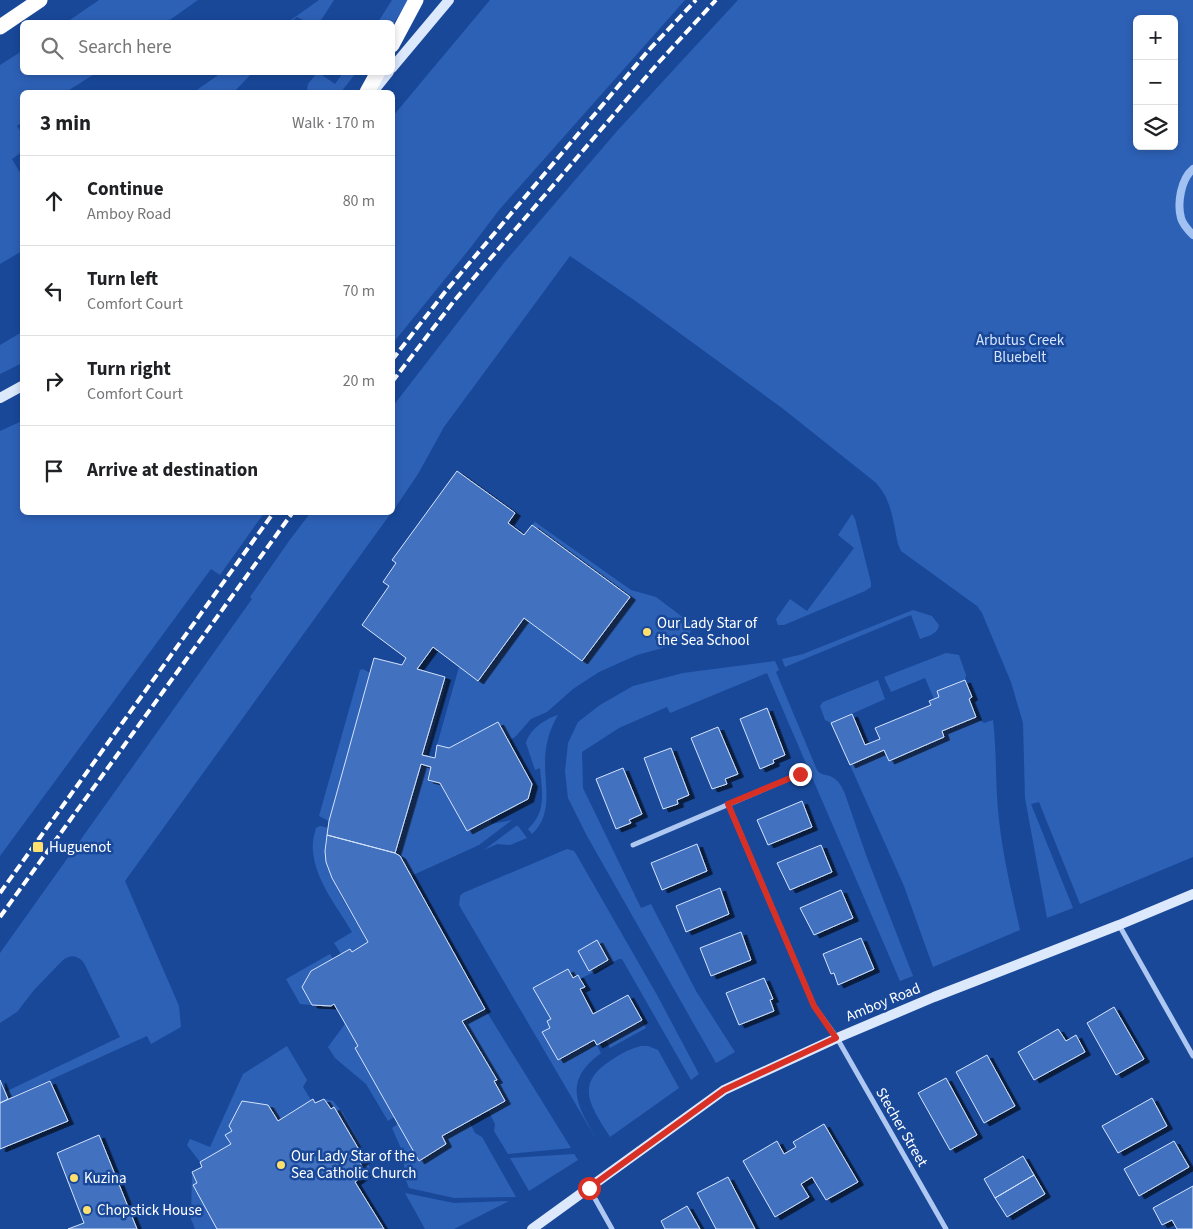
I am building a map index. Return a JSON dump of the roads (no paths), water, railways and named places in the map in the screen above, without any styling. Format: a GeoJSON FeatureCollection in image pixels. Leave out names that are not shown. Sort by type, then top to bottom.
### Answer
{"type":"FeatureCollection","features":[{"type":"Feature","properties":{"kind":"highway"},"geometry":{"type":"LineString","coordinates":[[0,27],[40,0]]}},
{"type":"Feature","properties":{"kind":"highway"},"geometry":{"type":"LineString","coordinates":[[395,39],[416,0]]}},
{"type":"Feature","properties":{"kind":"highway"},"geometry":{"type":"LineString","coordinates":[[368,90],[376,75]]}},
{"type":"Feature","properties":{"kind":"main road"},"geometry":{"type":"LineString","coordinates":[[395,64],[449,0]]}},
{"type":"Feature","properties":{"kind":"main road"},"geometry":{"type":"LineString","coordinates":[[374,90],[386,75]]}},
{"type":"Feature","properties":{"kind":"main road"},"geometry":{"type":"LineString","coordinates":[[0,398],[20,387]]}},
{"type":"Feature","properties":{"kind":"main road","name":"Amboy Road"},"geometry":{"type":"LineString","coordinates":[[532,1229],[724,1090],[836,1038],[934,997],[1193,894]]}},
{"type":"Feature","properties":{"kind":"street"},"geometry":{"type":"LineString","coordinates":[[633,845],[800,774]]}},
{"type":"Feature","properties":{"kind":"street","name":"Stecher Street"},"geometry":{"type":"LineString","coordinates":[[728,804],[814,1006],[836,1038],[946,1229]]}},
{"type":"Feature","properties":{"kind":"street"},"geometry":{"type":"LineString","coordinates":[[1119,925],[1193,1056]]}},
{"type":"Feature","properties":{"kind":"street"},"geometry":{"type":"LineString","coordinates":[[589,1188],[612,1229]]}},
{"type":"Feature","properties":{"kind":"waterway"},"geometry":{"type":"LineString","coordinates":[[1193,169],[1183,185],[1180,205],[1182,221],[1193,235]]}},
{"type":"Feature","properties":{"kind":"railway"},"geometry":{"type":"LineString","coordinates":[[395,356],[445,292],[648,51],[696,0]]}},
{"type":"Feature","properties":{"kind":"railway"},"geometry":{"type":"LineString","coordinates":[[395,378],[454,301],[659,62],[716,0]]}},
{"type":"Feature","properties":{"kind":"railway"},"geometry":{"type":"LineString","coordinates":[[0,893],[272,515]]}},
{"type":"Feature","properties":{"kind":"railway"},"geometry":{"type":"LineString","coordinates":[[0,917],[291,515]]}},
{"type":"Feature","properties":{"kind":"place","name":"Our Lady Star of the Sea School"},"geometry":{"type":"Point","coordinates":[647,632]}},
{"type":"Feature","properties":{"kind":"place","name":"Huguenot"},"geometry":{"type":"Point","coordinates":[38,847]}},
{"type":"Feature","properties":{"kind":"place","name":"Our Lady Star of the Sea Catholic Church"},"geometry":{"type":"Point","coordinates":[281,1165]}},
{"type":"Feature","properties":{"kind":"place","name":"Kuzina"},"geometry":{"type":"Point","coordinates":[74,1178]}},
{"type":"Feature","properties":{"kind":"place","name":"Chopstick House"},"geometry":{"type":"Point","coordinates":[87,1210]}},
{"type":"Feature","properties":{"kind":"park label","name":"Arbutus Creek Bluebelt"},"geometry":{"type":"Point","coordinates":[1020,348]}}]}
